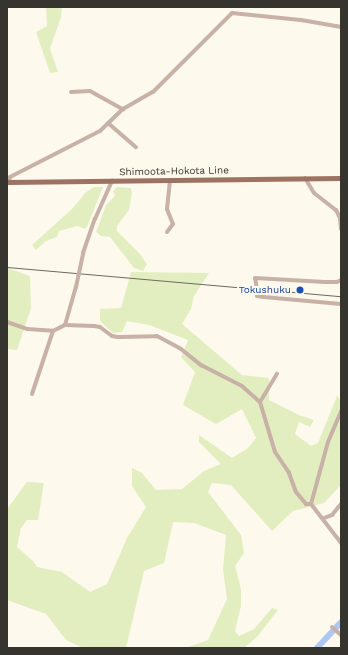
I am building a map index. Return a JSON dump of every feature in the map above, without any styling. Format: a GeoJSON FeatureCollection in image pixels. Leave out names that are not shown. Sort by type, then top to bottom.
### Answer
{"type":"FeatureCollection","features":[{"type":"Feature","properties":{"kind":"main road","name":"Shimoota-Hokota Line"},"geometry":{"type":"LineString","coordinates":[[8,182],[341,178]]}},
{"type":"Feature","properties":{"kind":"street"},"geometry":{"type":"LineString","coordinates":[[228,7],[232,13]]}},
{"type":"Feature","properties":{"kind":"street"},"geometry":{"type":"LineString","coordinates":[[8,182],[10,177],[100,131],[123,109],[161,86],[216,27],[232,13],[301,20],[341,27]]}},
{"type":"Feature","properties":{"kind":"street"},"geometry":{"type":"LineString","coordinates":[[71,92],[90,91],[123,109]]}},
{"type":"Feature","properties":{"kind":"street"},"geometry":{"type":"LineString","coordinates":[[108,123],[136,147]]}},
{"type":"Feature","properties":{"kind":"street"},"geometry":{"type":"LineString","coordinates":[[305,178],[314,193],[336,210],[340,218],[341,229]]}},
{"type":"Feature","properties":{"kind":"street"},"geometry":{"type":"LineString","coordinates":[[65,325],[76,287],[83,253],[95,219],[112,180]]}},
{"type":"Feature","properties":{"kind":"street"},"geometry":{"type":"LineString","coordinates":[[167,232],[173,224],[167,209],[170,180]]}},
{"type":"Feature","properties":{"kind":"street"},"geometry":{"type":"LineString","coordinates":[[340,282],[255,280],[257,296],[341,304]]}},
{"type":"Feature","properties":{"kind":"street"},"geometry":{"type":"LineString","coordinates":[[7,322],[20,328],[53,331],[65,325],[100,327],[112,336],[118,337],[157,336],[181,349],[200,365],[242,386],[260,402],[262,415],[277,456],[289,473],[299,498],[306,504],[311,504],[324,518],[341,543]]}},
{"type":"Feature","properties":{"kind":"street"},"geometry":{"type":"LineString","coordinates":[[32,394],[53,331]]}},
{"type":"Feature","properties":{"kind":"street"},"geometry":{"type":"LineString","coordinates":[[260,402],[277,374]]}},
{"type":"Feature","properties":{"kind":"street"},"geometry":{"type":"LineString","coordinates":[[311,504],[328,442],[341,411]]}},
{"type":"Feature","properties":{"kind":"street"},"geometry":{"type":"LineString","coordinates":[[324,518],[332,515],[341,504]]}},
{"type":"Feature","properties":{"kind":"street"},"geometry":{"type":"LineString","coordinates":[[332,627],[341,635]]}},
{"type":"Feature","properties":{"kind":"green space"},"geometry":{"type":"Polygon","coordinates":[[[46,7],[62,7],[61,17],[50,49],[58,72],[50,73],[36,32],[47,26],[46,7]]]}},
{"type":"Feature","properties":{"kind":"green space"},"geometry":{"type":"Polygon","coordinates":[[[94,187],[103,187],[87,227],[85,229],[77,226],[59,231],[57,237],[46,241],[36,250],[32,245],[72,209],[86,192],[94,187]]]}},
{"type":"Feature","properties":{"kind":"green space"},"geometry":{"type":"Polygon","coordinates":[[[117,187],[131,188],[132,193],[129,210],[117,226],[117,231],[139,253],[147,264],[143,271],[134,268],[110,237],[101,236],[96,232],[106,205],[115,196],[113,191],[117,187]]]}},
{"type":"Feature","properties":{"kind":"green space"},"geometry":{"type":"Polygon","coordinates":[[[7,268],[30,276],[31,308],[17,350],[8,349],[7,351],[7,268]]]}},
{"type":"Feature","properties":{"kind":"green space"},"geometry":{"type":"Polygon","coordinates":[[[131,272],[209,273],[194,296],[191,309],[182,324],[242,375],[269,378],[269,400],[299,415],[314,420],[310,427],[299,422],[295,434],[311,446],[318,443],[337,396],[341,401],[340,486],[324,503],[293,511],[272,531],[231,485],[212,483],[208,492],[241,535],[244,553],[235,566],[241,589],[241,606],[235,631],[239,636],[254,629],[272,608],[278,610],[257,637],[244,648],[185,648],[208,640],[227,599],[223,569],[226,535],[194,523],[173,522],[164,563],[144,571],[126,648],[83,648],[66,640],[46,614],[7,600],[7,509],[27,482],[44,483],[38,520],[27,520],[21,528],[17,547],[33,561],[37,567],[62,572],[90,592],[107,584],[127,538],[146,507],[132,486],[132,468],[142,473],[156,490],[182,489],[204,471],[221,464],[199,442],[199,435],[232,458],[248,448],[256,438],[242,409],[216,424],[183,405],[195,372],[181,357],[188,340],[149,325],[127,321],[122,332],[113,333],[100,321],[100,309],[121,308],[131,272]]]}},
{"type":"Feature","properties":{"kind":"waterway"},"geometry":{"type":"LineString","coordinates":[[317,648],[341,622]]}},
{"type":"Feature","properties":{"kind":"railway"},"geometry":{"type":"LineString","coordinates":[[7,267],[341,296]]}},
{"type":"Feature","properties":{"kind":"place","name":"Tokushuku"},"geometry":{"type":"Point","coordinates":[300,290]}}]}
